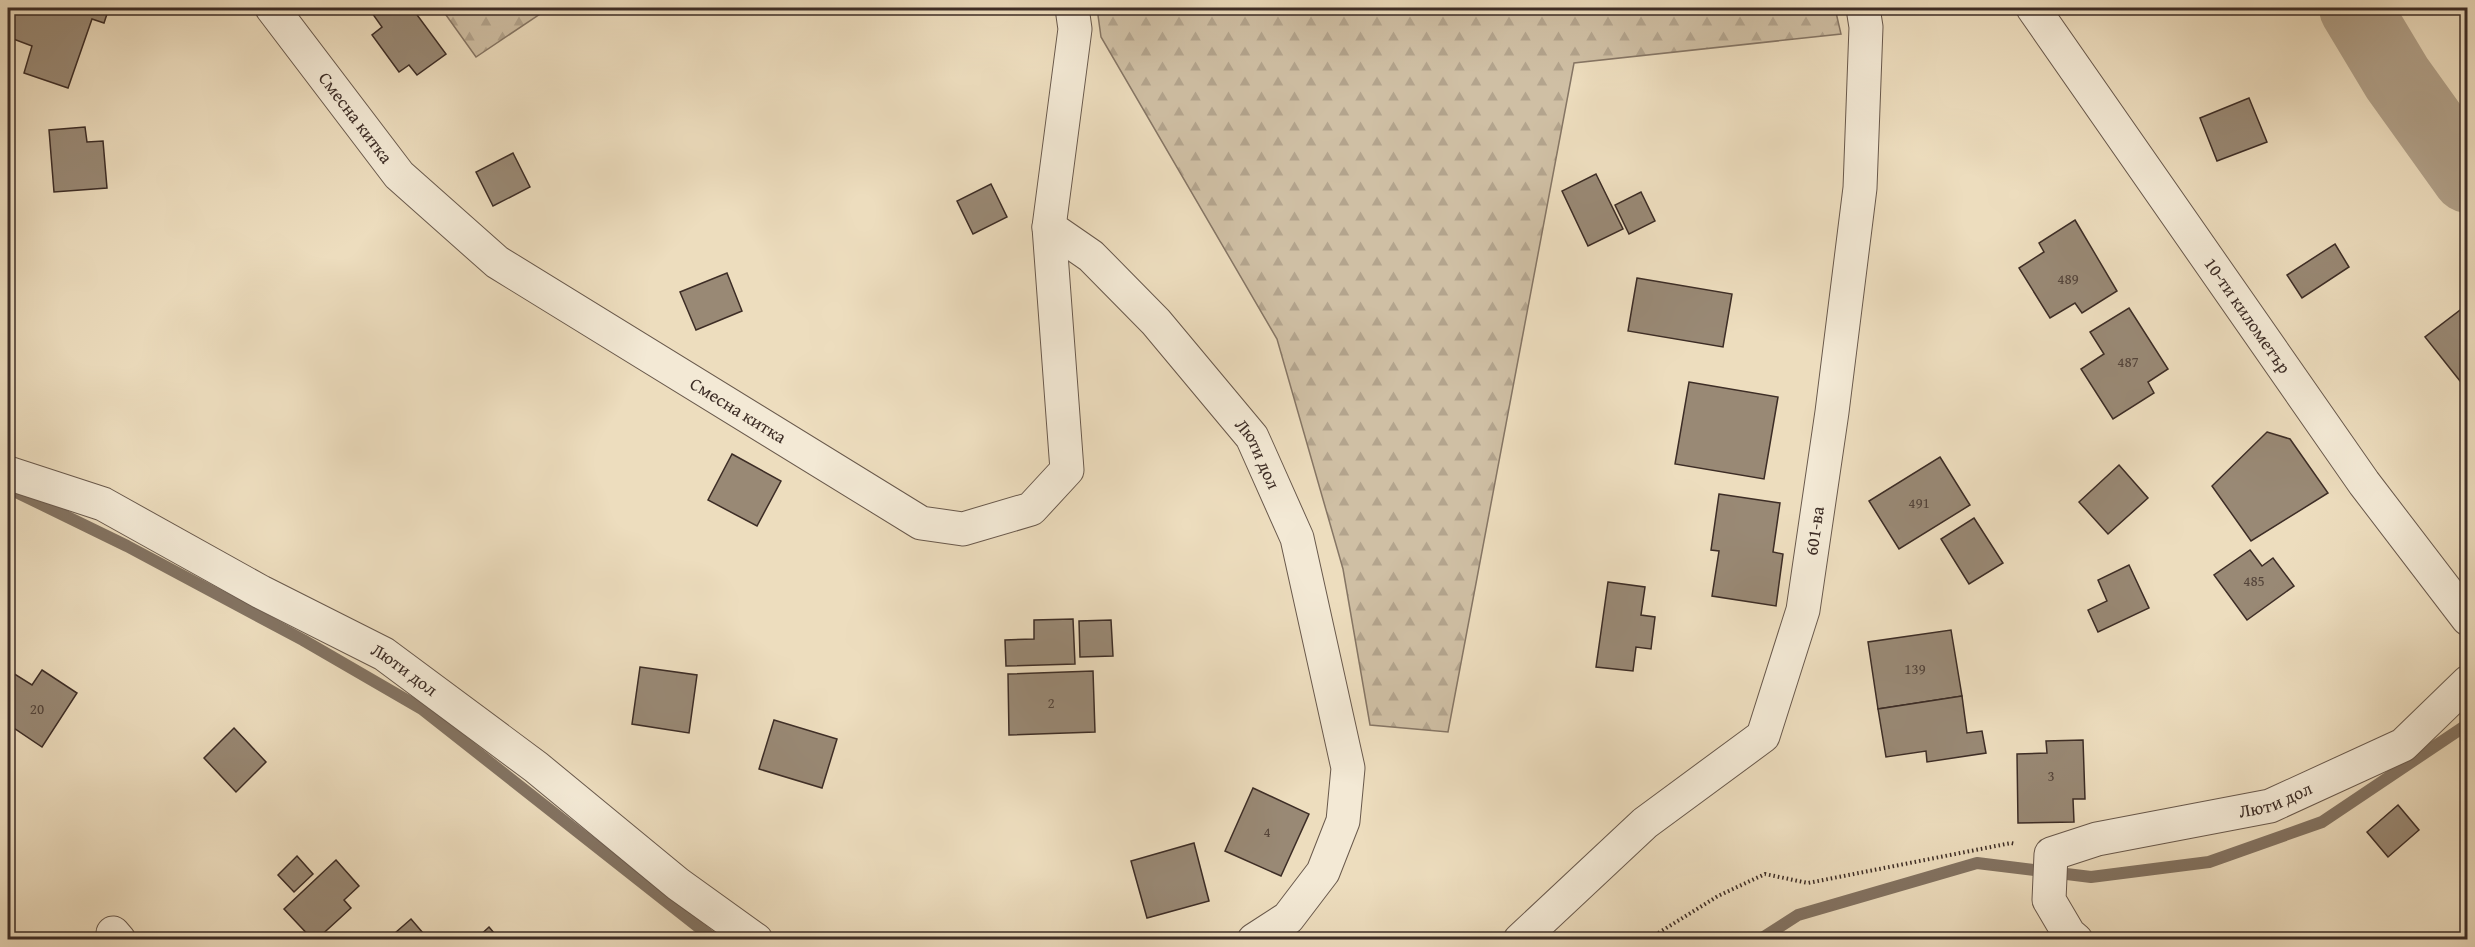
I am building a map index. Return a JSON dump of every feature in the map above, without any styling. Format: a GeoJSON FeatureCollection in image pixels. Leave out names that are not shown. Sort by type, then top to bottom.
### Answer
{"type":"FeatureCollection","features":[{"type":"Feature","properties":{"kind":"street","name":"Смесна китка"},"geometry":{"type":"LineString","coordinates":[[272,8],[399,175],[496,262],[921,523],[963,529],[1031,509],[1067,470],[1049,227]]}},
{"type":"Feature","properties":{"kind":"street"},"geometry":{"type":"LineString","coordinates":[[1049,227],[1075,29],[1072,8]]}},
{"type":"Feature","properties":{"kind":"street","name":"601-ва"},"geometry":{"type":"LineString","coordinates":[[1520,939],[1645,823],[1762,736],[1803,610],[1832,412],[1860,188],[1866,27],[1863,8]]}},
{"type":"Feature","properties":{"kind":"street","name":"10-ти километър"},"geometry":{"type":"LineString","coordinates":[[2033,8],[2364,483],[2468,620]]}},
{"type":"Feature","properties":{"kind":"street","name":"Люти дол"},"geometry":{"type":"LineString","coordinates":[[1049,227],[1091,256],[1156,322],[1252,437],[1297,538],[1348,768],[1343,821],[1323,872],[1288,918],[1254,939]]}},
{"type":"Feature","properties":{"kind":"street","name":"Люти дол"},"geometry":{"type":"LineString","coordinates":[[8,473],[104,504],[261,592],[384,654],[536,767],[678,884],[756,939]]}},
{"type":"Feature","properties":{"kind":"street","name":"Люти дол"},"geometry":{"type":"LineString","coordinates":[[2051,854],[2097,839],[2270,806],[2403,745],[2468,682]]}},
{"type":"Feature","properties":{"kind":"street"},"geometry":{"type":"LineString","coordinates":[[2051,854],[2049,900],[2068,934],[2076,939]]}},
{"type":"Feature","properties":{"kind":"path"},"geometry":{"type":"LineString","coordinates":[[1647,939],[1718,896],[1766,874],[1808,883],[2011,843],[2051,854]]}},
{"type":"Feature","properties":{"kind":"green space"},"geometry":{"type":"Polygon","coordinates":[[[441,8],[549,8],[476,57],[441,8]]]}},
{"type":"Feature","properties":{"kind":"green space"},"geometry":{"type":"Polygon","coordinates":[[[1097,8],[1835,8],[1841,34],[1574,63],[1448,732],[1370,725],[1343,569],[1277,339],[1101,37],[1097,8]]]}},
{"type":"Feature","properties":{"kind":"building"},"geometry":{"type":"Polygon","coordinates":[[[8,8],[109,8],[104,23],[92,19],[68,88],[24,73],[32,46],[8,37],[8,8]]]}},
{"type":"Feature","properties":{"kind":"building"},"geometry":{"type":"Polygon","coordinates":[[[379,8],[412,8],[446,54],[417,75],[409,65],[399,72],[372,35],[382,27],[372,13],[379,8]]]}},
{"type":"Feature","properties":{"kind":"building"},"geometry":{"type":"Polygon","coordinates":[[[2249,98],[2267,142],[2217,161],[2200,118],[2249,98]]]}},
{"type":"Feature","properties":{"kind":"building"},"geometry":{"type":"Polygon","coordinates":[[[85,127],[87,142],[103,141],[107,188],[54,192],[49,130],[85,127]]]}},
{"type":"Feature","properties":{"kind":"building"},"geometry":{"type":"Polygon","coordinates":[[[513,153],[530,187],[493,206],[476,172],[513,153]]]}},
{"type":"Feature","properties":{"kind":"building"},"geometry":{"type":"Polygon","coordinates":[[[1596,174],[1623,229],[1588,246],[1562,191],[1596,174]]]}},
{"type":"Feature","properties":{"kind":"building"},"geometry":{"type":"Polygon","coordinates":[[[991,184],[1007,217],[973,234],[957,201],[991,184]]]}},
{"type":"Feature","properties":{"kind":"building"},"geometry":{"type":"Polygon","coordinates":[[[1641,192],[1655,221],[1629,234],[1615,205],[1641,192]]]}},
{"type":"Feature","properties":{"kind":"building"},"geometry":{"type":"Polygon","coordinates":[[[2075,220],[2117,291],[2082,313],[2075,303],[2050,318],[2019,268],[2044,252],[2039,243],[2075,220]]]}},
{"type":"Feature","properties":{"kind":"building"},"geometry":{"type":"Polygon","coordinates":[[[2335,244],[2349,267],[2302,298],[2287,275],[2335,244]]]}},
{"type":"Feature","properties":{"kind":"building"},"geometry":{"type":"Polygon","coordinates":[[[727,273],[742,311],[696,330],[680,292],[727,273]]]}},
{"type":"Feature","properties":{"kind":"building"},"geometry":{"type":"Polygon","coordinates":[[[1637,278],[1732,294],[1723,347],[1628,331],[1637,278]]]}},
{"type":"Feature","properties":{"kind":"building"},"geometry":{"type":"Polygon","coordinates":[[[2468,304],[2468,391],[2425,337],[2468,304]]]}},
{"type":"Feature","properties":{"kind":"building"},"geometry":{"type":"Polygon","coordinates":[[[2129,308],[2168,369],[2148,382],[2154,393],[2113,419],[2081,369],[2104,354],[2090,332],[2129,308]]]}},
{"type":"Feature","properties":{"kind":"building"},"geometry":{"type":"Polygon","coordinates":[[[1689,382],[1778,397],[1764,479],[1675,464],[1689,382]]]}},
{"type":"Feature","properties":{"kind":"building"},"geometry":{"type":"Polygon","coordinates":[[[2267,432],[2290,439],[2328,493],[2251,541],[2212,486],[2267,432]]]}},
{"type":"Feature","properties":{"kind":"building"},"geometry":{"type":"Polygon","coordinates":[[[732,454],[781,481],[757,526],[708,500],[732,454]]]}},
{"type":"Feature","properties":{"kind":"building"},"geometry":{"type":"Polygon","coordinates":[[[1940,457],[1970,505],[1899,549],[1869,501],[1940,457]]]}},
{"type":"Feature","properties":{"kind":"building"},"geometry":{"type":"Polygon","coordinates":[[[2119,465],[2148,498],[2108,534],[2079,502],[2119,465]]]}},
{"type":"Feature","properties":{"kind":"building"},"geometry":{"type":"Polygon","coordinates":[[[1719,494],[1780,503],[1773,552],[1783,554],[1776,606],[1712,596],[1719,551],[1711,550],[1719,494]]]}},
{"type":"Feature","properties":{"kind":"building"},"geometry":{"type":"Polygon","coordinates":[[[1974,518],[2003,563],[1969,584],[1941,539],[1974,518]]]}},
{"type":"Feature","properties":{"kind":"building"},"geometry":{"type":"Polygon","coordinates":[[[2250,550],[2262,566],[2273,558],[2294,586],[2247,620],[2214,575],[2250,550]]]}},
{"type":"Feature","properties":{"kind":"building"},"geometry":{"type":"Polygon","coordinates":[[[2129,565],[2149,608],[2098,632],[2088,610],[2107,601],[2098,580],[2129,565]]]}},
{"type":"Feature","properties":{"kind":"building"},"geometry":{"type":"Polygon","coordinates":[[[1608,582],[1645,587],[1641,615],[1655,617],[1651,649],[1636,647],[1633,671],[1596,667],[1608,582]]]}},
{"type":"Feature","properties":{"kind":"building"},"geometry":{"type":"Polygon","coordinates":[[[1073,619],[1075,664],[1006,666],[1005,640],[1034,639],[1034,620],[1073,619]]]}},
{"type":"Feature","properties":{"kind":"building"},"geometry":{"type":"Polygon","coordinates":[[[1111,620],[1113,656],[1080,657],[1079,621],[1111,620]]]}},
{"type":"Feature","properties":{"kind":"building"},"geometry":{"type":"Polygon","coordinates":[[[1951,630],[1962,696],[1878,709],[1868,642],[1951,630]]]}},
{"type":"Feature","properties":{"kind":"building"},"geometry":{"type":"Polygon","coordinates":[[[640,667],[697,675],[689,733],[632,724],[640,667]]]}},
{"type":"Feature","properties":{"kind":"building"},"geometry":{"type":"Polygon","coordinates":[[[42,670],[77,693],[42,747],[8,724],[8,681],[13,673],[32,685],[42,670]]]}},
{"type":"Feature","properties":{"kind":"building"},"geometry":{"type":"Polygon","coordinates":[[[1093,671],[1095,732],[1009,735],[1008,674],[1093,671]]]}},
{"type":"Feature","properties":{"kind":"building"},"geometry":{"type":"Polygon","coordinates":[[[1962,696],[1967,733],[1982,731],[1986,753],[1927,762],[1926,751],[1886,757],[1878,709],[1962,696]]]}},
{"type":"Feature","properties":{"kind":"building"},"geometry":{"type":"Polygon","coordinates":[[[774,720],[837,739],[822,788],[759,769],[774,720]]]}},
{"type":"Feature","properties":{"kind":"building"},"geometry":{"type":"Polygon","coordinates":[[[234,728],[266,762],[236,792],[204,758],[234,728]]]}},
{"type":"Feature","properties":{"kind":"building"},"geometry":{"type":"Polygon","coordinates":[[[2083,740],[2085,799],[2073,799],[2074,822],[2018,823],[2017,754],[2047,753],[2046,741],[2083,740]]]}},
{"type":"Feature","properties":{"kind":"building"},"geometry":{"type":"Polygon","coordinates":[[[1253,788],[1309,814],[1281,876],[1225,851],[1253,788]]]}},
{"type":"Feature","properties":{"kind":"building"},"geometry":{"type":"Polygon","coordinates":[[[2398,805],[2419,830],[2388,857],[2367,832],[2398,805]]]}},
{"type":"Feature","properties":{"kind":"building"},"geometry":{"type":"Polygon","coordinates":[[[1194,843],[1209,901],[1147,918],[1131,861],[1194,843]]]}},
{"type":"Feature","properties":{"kind":"building"},"geometry":{"type":"Polygon","coordinates":[[[297,856],[313,874],[294,892],[278,875],[297,856]]]}},
{"type":"Feature","properties":{"kind":"building"},"geometry":{"type":"Polygon","coordinates":[[[336,860],[359,886],[344,900],[351,908],[316,940],[313,940],[284,909],[336,860]]]}},
{"type":"Feature","properties":{"kind":"building"},"geometry":{"type":"Polygon","coordinates":[[[411,919],[429,940],[387,940],[411,919]]]}},
{"type":"Feature","properties":{"kind":"building"},"geometry":{"type":"Polygon","coordinates":[[[489,927],[500,940],[475,940],[489,927]]]}},
{"type":"Feature","properties":{"kind":"building"},"geometry":{"type":"Polygon","coordinates":[[[10,928],[21,940],[8,940],[10,928]]]}},
{"type":"Feature","properties":{"kind":"building"},"geometry":{"type":"Polygon","coordinates":[[[1002,938],[1002,940],[956,940],[1002,938]]]}},
{"type":"Feature","properties":{"kind":"waterway"},"geometry":{"type":"LineString","coordinates":[[2355,8],[2397,78],[2468,177]]}},
{"type":"Feature","properties":{"kind":"waterway"},"geometry":{"type":"LineString","coordinates":[[8,488],[127,546],[303,640],[422,709],[715,940]]}},
{"type":"Feature","properties":{"kind":"waterway"},"geometry":{"type":"LineString","coordinates":[[1759,940],[1798,915],[1977,863],[2091,877],[2209,862],[2322,822],[2468,724]]}}]}
